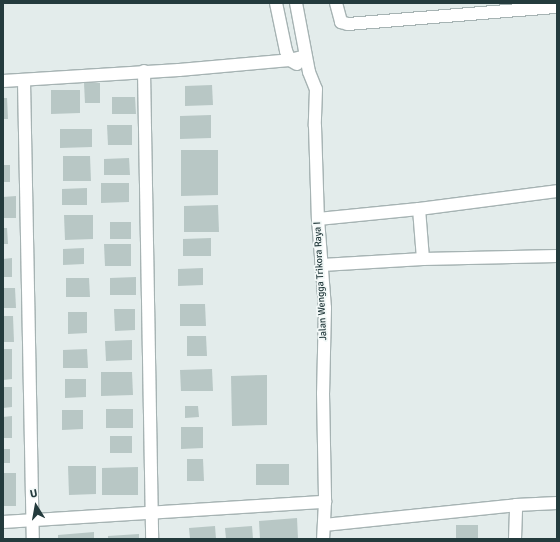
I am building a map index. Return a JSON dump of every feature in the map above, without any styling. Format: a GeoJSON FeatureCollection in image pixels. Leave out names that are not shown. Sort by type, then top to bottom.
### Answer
{"type":"FeatureCollection","features":[{"type":"Feature","properties":{"kind":"street"},"geometry":{"type":"LineString","coordinates":[[276,3],[282,39],[290,60],[309,72]]}},
{"type":"Feature","properties":{"kind":"street","name":"Jalan Wengga Trikora Raya I"},"geometry":{"type":"LineString","coordinates":[[296,3],[309,72],[316,89],[315,126],[318,219],[325,308],[323,393],[325,502],[324,539]]}},
{"type":"Feature","properties":{"kind":"street"},"geometry":{"type":"LineString","coordinates":[[336,3],[341,22],[348,24],[557,7]]}},
{"type":"Feature","properties":{"kind":"street"},"geometry":{"type":"LineString","coordinates":[[463,3],[464,15]]}},
{"type":"Feature","properties":{"kind":"street"},"geometry":{"type":"LineString","coordinates":[[3,81],[24,81],[144,71],[179,70],[290,60],[306,56]]}},
{"type":"Feature","properties":{"kind":"street"},"geometry":{"type":"LineString","coordinates":[[144,71],[152,539]]}},
{"type":"Feature","properties":{"kind":"street"},"geometry":{"type":"LineString","coordinates":[[24,81],[33,539]]}},
{"type":"Feature","properties":{"kind":"street"},"geometry":{"type":"LineString","coordinates":[[318,219],[419,209],[557,192]]}},
{"type":"Feature","properties":{"kind":"street"},"geometry":{"type":"LineString","coordinates":[[419,209],[424,259]]}},
{"type":"Feature","properties":{"kind":"street"},"geometry":{"type":"LineString","coordinates":[[322,265],[424,259],[557,256]]}},
{"type":"Feature","properties":{"kind":"street"},"geometry":{"type":"LineString","coordinates":[[3,522],[325,502]]}},
{"type":"Feature","properties":{"kind":"street"},"geometry":{"type":"LineString","coordinates":[[324,525],[516,505],[557,503]]}},
{"type":"Feature","properties":{"kind":"street"},"geometry":{"type":"LineString","coordinates":[[515,539],[516,505]]}},
{"type":"Feature","properties":{"kind":"building"},"geometry":{"type":"Polygon","coordinates":[[[84,83],[100,83],[100,103],[85,103],[84,83]]]}},
{"type":"Feature","properties":{"kind":"building"},"geometry":{"type":"Polygon","coordinates":[[[212,85],[213,105],[185,106],[185,86],[212,85]]]}},
{"type":"Feature","properties":{"kind":"building"},"geometry":{"type":"Polygon","coordinates":[[[51,90],[80,90],[80,113],[51,114],[51,90]]]}},
{"type":"Feature","properties":{"kind":"building"},"geometry":{"type":"Polygon","coordinates":[[[112,97],[135,97],[136,114],[112,114],[112,97]]]}},
{"type":"Feature","properties":{"kind":"building"},"geometry":{"type":"Polygon","coordinates":[[[3,98],[7,98],[8,119],[3,119],[3,98]]]}},
{"type":"Feature","properties":{"kind":"building"},"geometry":{"type":"Polygon","coordinates":[[[211,115],[211,138],[180,139],[180,116],[211,115]]]}},
{"type":"Feature","properties":{"kind":"building"},"geometry":{"type":"Polygon","coordinates":[[[107,125],[132,125],[132,145],[108,145],[107,125]]]}},
{"type":"Feature","properties":{"kind":"building"},"geometry":{"type":"Polygon","coordinates":[[[60,129],[92,129],[92,147],[60,148],[60,129]]]}},
{"type":"Feature","properties":{"kind":"building"},"geometry":{"type":"Polygon","coordinates":[[[181,150],[218,150],[218,195],[181,196],[181,150]]]}},
{"type":"Feature","properties":{"kind":"building"},"geometry":{"type":"Polygon","coordinates":[[[63,156],[90,156],[91,181],[63,181],[63,156]]]}},
{"type":"Feature","properties":{"kind":"building"},"geometry":{"type":"Polygon","coordinates":[[[129,158],[130,175],[104,175],[104,159],[129,158]]]}},
{"type":"Feature","properties":{"kind":"building"},"geometry":{"type":"Polygon","coordinates":[[[3,165],[10,165],[10,182],[3,182],[3,165]]]}},
{"type":"Feature","properties":{"kind":"building"},"geometry":{"type":"Polygon","coordinates":[[[101,183],[129,183],[129,202],[101,203],[101,183]]]}},
{"type":"Feature","properties":{"kind":"building"},"geometry":{"type":"Polygon","coordinates":[[[87,188],[87,205],[62,205],[62,189],[87,188]]]}},
{"type":"Feature","properties":{"kind":"building"},"geometry":{"type":"Polygon","coordinates":[[[16,196],[16,218],[3,218],[3,197],[16,196]]]}},
{"type":"Feature","properties":{"kind":"building"},"geometry":{"type":"Polygon","coordinates":[[[218,205],[219,232],[184,232],[184,206],[218,205]]]}},
{"type":"Feature","properties":{"kind":"building"},"geometry":{"type":"Polygon","coordinates":[[[64,215],[93,215],[93,239],[65,240],[64,215]]]}},
{"type":"Feature","properties":{"kind":"building"},"geometry":{"type":"Polygon","coordinates":[[[110,222],[131,222],[131,239],[110,239],[110,222]]]}},
{"type":"Feature","properties":{"kind":"building"},"geometry":{"type":"Polygon","coordinates":[[[3,228],[7,228],[8,244],[3,244],[3,228]]]}},
{"type":"Feature","properties":{"kind":"building"},"geometry":{"type":"Polygon","coordinates":[[[211,238],[211,256],[183,256],[183,239],[211,238]]]}},
{"type":"Feature","properties":{"kind":"building"},"geometry":{"type":"Polygon","coordinates":[[[104,244],[131,244],[131,266],[105,266],[104,244]]]}},
{"type":"Feature","properties":{"kind":"building"},"geometry":{"type":"Polygon","coordinates":[[[84,248],[84,264],[63,265],[63,249],[84,248]]]}},
{"type":"Feature","properties":{"kind":"building"},"geometry":{"type":"Polygon","coordinates":[[[12,258],[12,277],[3,277],[3,259],[12,258]]]}},
{"type":"Feature","properties":{"kind":"building"},"geometry":{"type":"Polygon","coordinates":[[[203,268],[203,285],[178,286],[178,269],[203,268]]]}},
{"type":"Feature","properties":{"kind":"building"},"geometry":{"type":"Polygon","coordinates":[[[136,277],[136,295],[110,295],[110,278],[136,277]]]}},
{"type":"Feature","properties":{"kind":"building"},"geometry":{"type":"Polygon","coordinates":[[[66,278],[89,278],[90,297],[66,297],[66,278]]]}},
{"type":"Feature","properties":{"kind":"building"},"geometry":{"type":"Polygon","coordinates":[[[3,288],[15,288],[16,308],[3,308],[3,288]]]}},
{"type":"Feature","properties":{"kind":"building"},"geometry":{"type":"Polygon","coordinates":[[[180,304],[205,304],[206,326],[180,326],[180,304]]]}},
{"type":"Feature","properties":{"kind":"building"},"geometry":{"type":"Polygon","coordinates":[[[114,309],[135,309],[135,330],[115,331],[114,309]]]}},
{"type":"Feature","properties":{"kind":"building"},"geometry":{"type":"Polygon","coordinates":[[[68,312],[87,312],[87,333],[68,334],[68,312]]]}},
{"type":"Feature","properties":{"kind":"building"},"geometry":{"type":"Polygon","coordinates":[[[3,316],[13,316],[14,342],[3,342],[3,316]]]}},
{"type":"Feature","properties":{"kind":"building"},"geometry":{"type":"Polygon","coordinates":[[[187,336],[206,336],[207,356],[187,356],[187,336]]]}},
{"type":"Feature","properties":{"kind":"building"},"geometry":{"type":"Polygon","coordinates":[[[132,340],[132,360],[106,361],[105,341],[132,340]]]}},
{"type":"Feature","properties":{"kind":"building"},"geometry":{"type":"Polygon","coordinates":[[[3,349],[12,349],[12,379],[3,380],[3,349]]]}},
{"type":"Feature","properties":{"kind":"building"},"geometry":{"type":"Polygon","coordinates":[[[87,349],[88,368],[63,368],[63,350],[87,349]]]}},
{"type":"Feature","properties":{"kind":"building"},"geometry":{"type":"Polygon","coordinates":[[[212,369],[213,391],[181,391],[180,370],[212,369]]]}},
{"type":"Feature","properties":{"kind":"building"},"geometry":{"type":"Polygon","coordinates":[[[101,372],[132,372],[133,395],[101,396],[101,372]]]}},
{"type":"Feature","properties":{"kind":"building"},"geometry":{"type":"Polygon","coordinates":[[[267,375],[267,425],[232,426],[231,376],[267,375]]]}},
{"type":"Feature","properties":{"kind":"building"},"geometry":{"type":"Polygon","coordinates":[[[65,379],[86,379],[86,397],[65,398],[65,379]]]}},
{"type":"Feature","properties":{"kind":"building"},"geometry":{"type":"Polygon","coordinates":[[[3,387],[12,387],[12,407],[3,408],[3,387]]]}},
{"type":"Feature","properties":{"kind":"building"},"geometry":{"type":"Polygon","coordinates":[[[185,406],[198,406],[199,417],[185,418],[185,406]]]}},
{"type":"Feature","properties":{"kind":"building"},"geometry":{"type":"Polygon","coordinates":[[[106,409],[133,409],[133,428],[106,428],[106,409]]]}},
{"type":"Feature","properties":{"kind":"building"},"geometry":{"type":"Polygon","coordinates":[[[62,410],[83,410],[83,429],[62,430],[62,410]]]}},
{"type":"Feature","properties":{"kind":"building"},"geometry":{"type":"Polygon","coordinates":[[[12,416],[12,438],[3,438],[3,417],[12,416]]]}},
{"type":"Feature","properties":{"kind":"building"},"geometry":{"type":"Polygon","coordinates":[[[181,427],[203,427],[203,448],[181,449],[181,427]]]}},
{"type":"Feature","properties":{"kind":"building"},"geometry":{"type":"Polygon","coordinates":[[[110,436],[132,436],[132,453],[110,453],[110,436]]]}},
{"type":"Feature","properties":{"kind":"building"},"geometry":{"type":"Polygon","coordinates":[[[3,449],[10,449],[10,463],[3,463],[3,449]]]}},
{"type":"Feature","properties":{"kind":"building"},"geometry":{"type":"Polygon","coordinates":[[[187,459],[203,459],[204,481],[187,481],[187,459]]]}},
{"type":"Feature","properties":{"kind":"building"},"geometry":{"type":"Polygon","coordinates":[[[256,464],[289,464],[289,485],[256,485],[256,464]]]}},
{"type":"Feature","properties":{"kind":"building"},"geometry":{"type":"Polygon","coordinates":[[[68,466],[96,466],[96,494],[69,495],[68,466]]]}},
{"type":"Feature","properties":{"kind":"building"},"geometry":{"type":"Polygon","coordinates":[[[138,467],[138,495],[102,495],[102,468],[138,467]]]}},
{"type":"Feature","properties":{"kind":"building"},"geometry":{"type":"Polygon","coordinates":[[[3,473],[16,473],[16,506],[3,506],[3,473]]]}},
{"type":"Feature","properties":{"kind":"building"},"geometry":{"type":"Polygon","coordinates":[[[297,518],[298,539],[260,539],[259,521],[297,518]]]}},
{"type":"Feature","properties":{"kind":"building"},"geometry":{"type":"Polygon","coordinates":[[[456,525],[478,525],[478,539],[456,539],[456,525]]]}},
{"type":"Feature","properties":{"kind":"building"},"geometry":{"type":"Polygon","coordinates":[[[215,526],[216,539],[190,539],[189,528],[215,526]]]}},
{"type":"Feature","properties":{"kind":"building"},"geometry":{"type":"Polygon","coordinates":[[[252,526],[253,539],[226,539],[225,528],[252,526]]]}},
{"type":"Feature","properties":{"kind":"building"},"geometry":{"type":"Polygon","coordinates":[[[94,532],[94,539],[58,539],[58,535],[94,532]]]}},
{"type":"Feature","properties":{"kind":"building"},"geometry":{"type":"Polygon","coordinates":[[[139,534],[139,539],[108,539],[108,536],[139,534]]]}}]}
